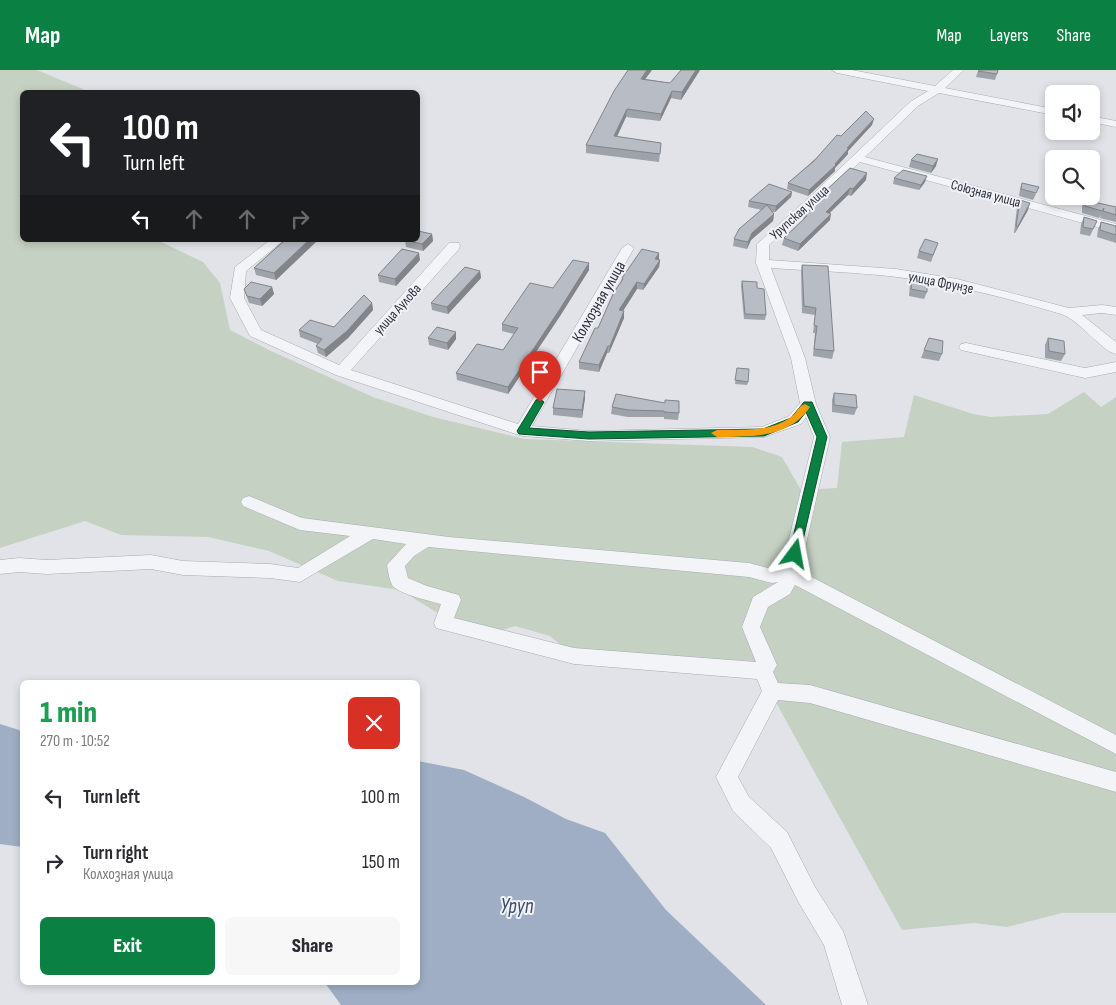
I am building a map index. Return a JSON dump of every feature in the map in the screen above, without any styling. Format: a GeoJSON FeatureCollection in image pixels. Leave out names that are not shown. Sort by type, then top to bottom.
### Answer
{"type":"FeatureCollection","features":[{"type":"Feature","properties":{"kind":"street"},"geometry":{"type":"LineString","coordinates":[[837,70],[1045,110]]}},
{"type":"Feature","properties":{"kind":"street","name":"Урупская улица"},"geometry":{"type":"LineString","coordinates":[[763,263],[763,244],[818,196],[914,104],[938,89],[960,70]]}},
{"type":"Feature","properties":{"kind":"street"},"geometry":{"type":"LineString","coordinates":[[1100,121],[1116,124]]}},
{"type":"Feature","properties":{"kind":"street","name":"Союзная улица"},"geometry":{"type":"LineString","coordinates":[[856,158],[1116,228]]}},
{"type":"Feature","properties":{"kind":"street"},"geometry":{"type":"LineString","coordinates":[[275,242],[240,270],[237,298],[255,333],[340,372],[522,431],[589,436],[764,432],[794,420],[808,404]]}},
{"type":"Feature","properties":{"kind":"street","name":"улица Аулова"},"geometry":{"type":"LineString","coordinates":[[340,372],[454,246]]}},
{"type":"Feature","properties":{"kind":"street","name":"Колхозная улица"},"geometry":{"type":"LineString","coordinates":[[522,431],[628,248]]}},
{"type":"Feature","properties":{"kind":"street"},"geometry":{"type":"LineString","coordinates":[[763,263],[798,358],[808,404],[822,437],[790,574],[784,589],[760,602],[751,627],[767,665],[763,671]]}},
{"type":"Feature","properties":{"kind":"street","name":"улица Фрунзе"},"geometry":{"type":"LineString","coordinates":[[763,263],[896,273],[957,283],[1069,312],[1102,309],[1116,311]]}},
{"type":"Feature","properties":{"kind":"street"},"geometry":{"type":"LineString","coordinates":[[1069,312],[1098,333],[1116,350]]}},
{"type":"Feature","properties":{"kind":"street"},"geometry":{"type":"LineString","coordinates":[[966,347],[1085,373],[1116,367]]}},
{"type":"Feature","properties":{"kind":"street"},"geometry":{"type":"LineString","coordinates":[[249,502],[300,524],[371,532],[449,544],[749,570],[772,576],[790,574],[1116,745]]}},
{"type":"Feature","properties":{"kind":"street"},"geometry":{"type":"LineString","coordinates":[[0,567],[19,565],[47,567],[151,562],[183,568],[270,571],[300,575],[371,532]]}},
{"type":"Feature","properties":{"kind":"street"},"geometry":{"type":"LineString","coordinates":[[426,540],[408,551],[396,565],[400,582],[423,592],[452,600],[443,623],[574,656],[763,671]]}},
{"type":"Feature","properties":{"kind":"street"},"geometry":{"type":"LineString","coordinates":[[763,671],[772,691]]}},
{"type":"Feature","properties":{"kind":"street"},"geometry":{"type":"LineString","coordinates":[[772,691],[810,694],[1116,782]]}},
{"type":"Feature","properties":{"kind":"street"},"geometry":{"type":"LineString","coordinates":[[772,691],[726,776],[741,804],[779,840],[807,895],[834,940],[855,1005]]}},
{"type":"Feature","properties":{"kind":"green space"},"geometry":{"type":"Polygon","coordinates":[[[0,70],[37,70],[85,90],[20,90],[20,242],[161,242],[203,262],[220,283],[230,330],[271,351],[373,397],[433,417],[525,439],[752,447],[782,457],[801,490],[837,488],[842,442],[904,437],[914,395],[973,414],[991,417],[1048,414],[1084,392],[1101,407],[1116,397],[1116,913],[1062,913],[1007,927],[974,923],[902,930],[753,661],[574,656],[550,636],[515,626],[479,638],[400,590],[338,581],[269,551],[208,537],[121,535],[85,521],[0,548],[0,70]]]}},
{"type":"Feature","properties":{"kind":"water"},"geometry":{"type":"Polygon","coordinates":[[[0,724],[20,730],[20,847],[0,844],[0,724]]]}},
{"type":"Feature","properties":{"kind":"water","name":"Уруп"},"geometry":{"type":"Polygon","coordinates":[[[420,761],[464,770],[524,797],[566,819],[605,833],[666,910],[766,1005],[341,1005],[326,985],[420,985],[420,761]]]}},
{"type":"Feature","properties":{"kind":"building"},"geometry":{"type":"Polygon","coordinates":[[[628,70],[647,70],[641,79],[670,83],[681,70],[696,70],[682,92],[672,91],[661,114],[627,109],[614,136],[661,143],[660,154],[586,145],[614,91],[628,70]]]}},
{"type":"Feature","properties":{"kind":"building"},"geometry":{"type":"Polygon","coordinates":[[[998,70],[997,74],[978,71],[998,70]]]}},
{"type":"Feature","properties":{"kind":"building"},"geometry":{"type":"Polygon","coordinates":[[[866,111],[874,119],[847,148],[849,148],[836,165],[809,190],[788,183],[814,161],[837,135],[841,136],[866,111]]]}},
{"type":"Feature","properties":{"kind":"building"},"geometry":{"type":"Polygon","coordinates":[[[917,154],[938,159],[933,166],[911,160],[917,154]]]}},
{"type":"Feature","properties":{"kind":"building"},"geometry":{"type":"Polygon","coordinates":[[[850,168],[867,173],[853,189],[850,188],[826,212],[831,214],[800,244],[784,238],[807,216],[804,215],[827,196],[822,194],[850,168]]]}},
{"type":"Feature","properties":{"kind":"building"},"geometry":{"type":"Polygon","coordinates":[[[903,170],[927,176],[921,185],[894,178],[903,170]]]}},
{"type":"Feature","properties":{"kind":"building"},"geometry":{"type":"Polygon","coordinates":[[[1022,183],[1039,187],[1036,193],[1021,189],[1022,183]]]}},
{"type":"Feature","properties":{"kind":"building"},"geometry":{"type":"Polygon","coordinates":[[[769,184],[792,192],[776,206],[749,201],[769,184]]]}},
{"type":"Feature","properties":{"kind":"building"},"geometry":{"type":"Polygon","coordinates":[[[1020,200],[1030,203],[1018,226],[1016,226],[1020,200]]]}},
{"type":"Feature","properties":{"kind":"building"},"geometry":{"type":"Polygon","coordinates":[[[1100,203],[1116,207],[1116,215],[1103,211],[1104,208],[1102,211],[1085,206],[1100,205],[1100,203]]]}},
{"type":"Feature","properties":{"kind":"building"},"geometry":{"type":"Polygon","coordinates":[[[767,205],[774,214],[752,233],[748,242],[734,239],[739,229],[767,205]]]}},
{"type":"Feature","properties":{"kind":"building"},"geometry":{"type":"Polygon","coordinates":[[[1084,217],[1097,221],[1093,229],[1083,227],[1084,217]]]}},
{"type":"Feature","properties":{"kind":"building"},"geometry":{"type":"Polygon","coordinates":[[[1101,222],[1116,226],[1116,235],[1100,230],[1101,222]]]}},
{"type":"Feature","properties":{"kind":"building"},"geometry":{"type":"Polygon","coordinates":[[[420,231],[432,234],[422,244],[414,242],[420,242],[420,231]]]}},
{"type":"Feature","properties":{"kind":"building"},"geometry":{"type":"Polygon","coordinates":[[[925,239],[938,243],[933,255],[919,251],[925,239]]]}},
{"type":"Feature","properties":{"kind":"building"},"geometry":{"type":"Polygon","coordinates":[[[283,242],[307,242],[274,273],[254,268],[283,242]]]}},
{"type":"Feature","properties":{"kind":"building"},"geometry":{"type":"Polygon","coordinates":[[[402,249],[419,253],[395,279],[378,275],[402,249]]]}},
{"type":"Feature","properties":{"kind":"building"},"geometry":{"type":"Polygon","coordinates":[[[642,249],[659,253],[655,259],[660,260],[644,284],[637,282],[619,310],[624,311],[610,346],[608,346],[599,365],[579,362],[595,328],[598,328],[614,292],[642,249]]]}},
{"type":"Feature","properties":{"kind":"building"},"geometry":{"type":"Polygon","coordinates":[[[573,260],[589,263],[508,387],[456,373],[477,344],[503,350],[518,328],[502,324],[530,283],[553,288],[573,260]]]}},
{"type":"Feature","properties":{"kind":"building"},"geometry":{"type":"Polygon","coordinates":[[[802,265],[828,266],[834,351],[814,349],[817,326],[814,325],[816,308],[804,306],[802,265]]]}},
{"type":"Feature","properties":{"kind":"building"},"geometry":{"type":"Polygon","coordinates":[[[465,267],[480,271],[447,307],[431,303],[465,267]]]}},
{"type":"Feature","properties":{"kind":"building"},"geometry":{"type":"Polygon","coordinates":[[[912,278],[927,280],[927,292],[911,289],[912,278]]]}},
{"type":"Feature","properties":{"kind":"building"},"geometry":{"type":"Polygon","coordinates":[[[742,281],[757,282],[757,288],[764,289],[766,315],[745,314],[742,281]]]}},
{"type":"Feature","properties":{"kind":"building"},"geometry":{"type":"Polygon","coordinates":[[[251,282],[272,287],[260,299],[247,296],[244,289],[251,282]]]}},
{"type":"Feature","properties":{"kind":"building"},"geometry":{"type":"Polygon","coordinates":[[[364,295],[372,303],[347,331],[324,350],[316,346],[322,339],[299,330],[310,320],[334,327],[364,295]]]}},
{"type":"Feature","properties":{"kind":"building"},"geometry":{"type":"Polygon","coordinates":[[[437,327],[456,332],[447,343],[428,338],[437,327]]]}},
{"type":"Feature","properties":{"kind":"building"},"geometry":{"type":"Polygon","coordinates":[[[929,338],[943,341],[942,354],[924,350],[929,338]]]}},
{"type":"Feature","properties":{"kind":"building"},"geometry":{"type":"Polygon","coordinates":[[[1048,338],[1064,341],[1065,354],[1049,351],[1048,338]]]}},
{"type":"Feature","properties":{"kind":"building"},"geometry":{"type":"Polygon","coordinates":[[[737,368],[749,369],[748,382],[735,380],[737,368]]]}},
{"type":"Feature","properties":{"kind":"building"},"geometry":{"type":"Polygon","coordinates":[[[557,389],[585,391],[582,410],[553,408],[557,389]]]}},
{"type":"Feature","properties":{"kind":"building"},"geometry":{"type":"Polygon","coordinates":[[[834,393],[856,395],[857,408],[834,405],[834,393]]]}},
{"type":"Feature","properties":{"kind":"building"},"geometry":{"type":"Polygon","coordinates":[[[616,394],[665,403],[665,400],[679,401],[679,413],[612,407],[616,394]]]}},
{"type":"Feature","properties":{"kind":"slow traffic"},"geometry":{"type":"LineString","coordinates":[[717,433],[764,432],[794,420],[805,407]]}},
{"type":"Feature","properties":{"kind":"route"},"geometry":{"type":"LineString","coordinates":[[540,402],[522,431],[589,436],[764,432],[794,420],[808,404],[822,437],[795,554]]}}]}
